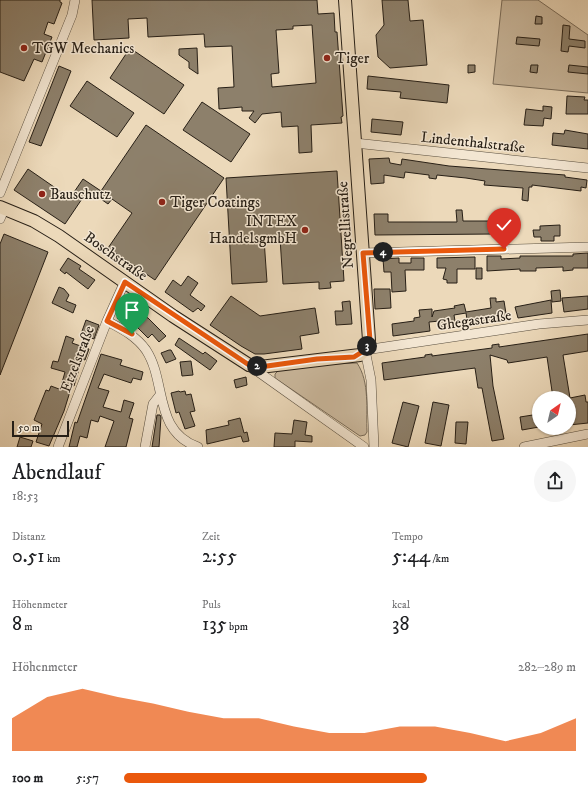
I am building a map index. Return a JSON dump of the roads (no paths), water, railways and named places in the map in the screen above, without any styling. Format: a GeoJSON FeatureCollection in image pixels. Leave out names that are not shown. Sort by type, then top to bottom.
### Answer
{"type":"FeatureCollection","features":[{"type":"Feature","properties":{"kind":"main road","name":"Negrellistraße"},"geometry":{"type":"LineString","coordinates":[[345,0],[370,340],[365,350]]}},
{"type":"Feature","properties":{"kind":"main road","name":"Boschstraße"},"geometry":{"type":"LineString","coordinates":[[1,212],[34,221],[59,236],[249,365]]}},
{"type":"Feature","properties":{"kind":"main road"},"geometry":{"type":"LineString","coordinates":[[249,365],[260,367],[317,359],[354,357],[365,350]]}},
{"type":"Feature","properties":{"kind":"street"},"geometry":{"type":"LineString","coordinates":[[0,193],[72,15],[75,0]]}},
{"type":"Feature","properties":{"kind":"street","name":"Lindenthalstraße"},"geometry":{"type":"LineString","coordinates":[[355,143],[588,168]]}},
{"type":"Feature","properties":{"kind":"street"},"geometry":{"type":"LineString","coordinates":[[363,253],[588,247]]}},
{"type":"Feature","properties":{"kind":"street","name":"Etzelstraße"},"geometry":{"type":"LineString","coordinates":[[58,447],[107,321],[125,282]]}},
{"type":"Feature","properties":{"kind":"street","name":"Ghegastraße"},"geometry":{"type":"LineString","coordinates":[[365,350],[539,324],[588,320]]}},
{"type":"Feature","properties":{"kind":"street"},"geometry":{"type":"LineString","coordinates":[[107,321],[132,334],[146,350],[156,368],[164,410],[173,428],[181,436],[198,447]]}},
{"type":"Feature","properties":{"kind":"street","name":"Negrellistraße"},"geometry":{"type":"LineString","coordinates":[[365,350],[370,380],[374,447]]}},
{"type":"Feature","properties":{"kind":"street","name":"Boschstraße"},"geometry":{"type":"LineString","coordinates":[[249,365],[364,447]]}},
{"type":"Feature","properties":{"kind":"street"},"geometry":{"type":"LineString","coordinates":[[145,447],[153,404],[160,394]]}},
{"type":"Feature","properties":{"kind":"street"},"geometry":{"type":"LineString","coordinates":[[524,447],[588,434]]}},
{"type":"Feature","properties":{"kind":"place","name":"TGW Mechanics"},"geometry":{"type":"Point","coordinates":[24,48]}},
{"type":"Feature","properties":{"kind":"place","name":"Tiger"},"geometry":{"type":"Point","coordinates":[327,58]}},
{"type":"Feature","properties":{"kind":"place","name":"Bauschutz"},"geometry":{"type":"Point","coordinates":[42,194]}},
{"type":"Feature","properties":{"kind":"place","name":"Tiger Coatings"},"geometry":{"type":"Point","coordinates":[162,202]}},
{"type":"Feature","properties":{"kind":"place","name":"INTEX HandelsgmbH"},"geometry":{"type":"Point","coordinates":[305,230]}}]}
